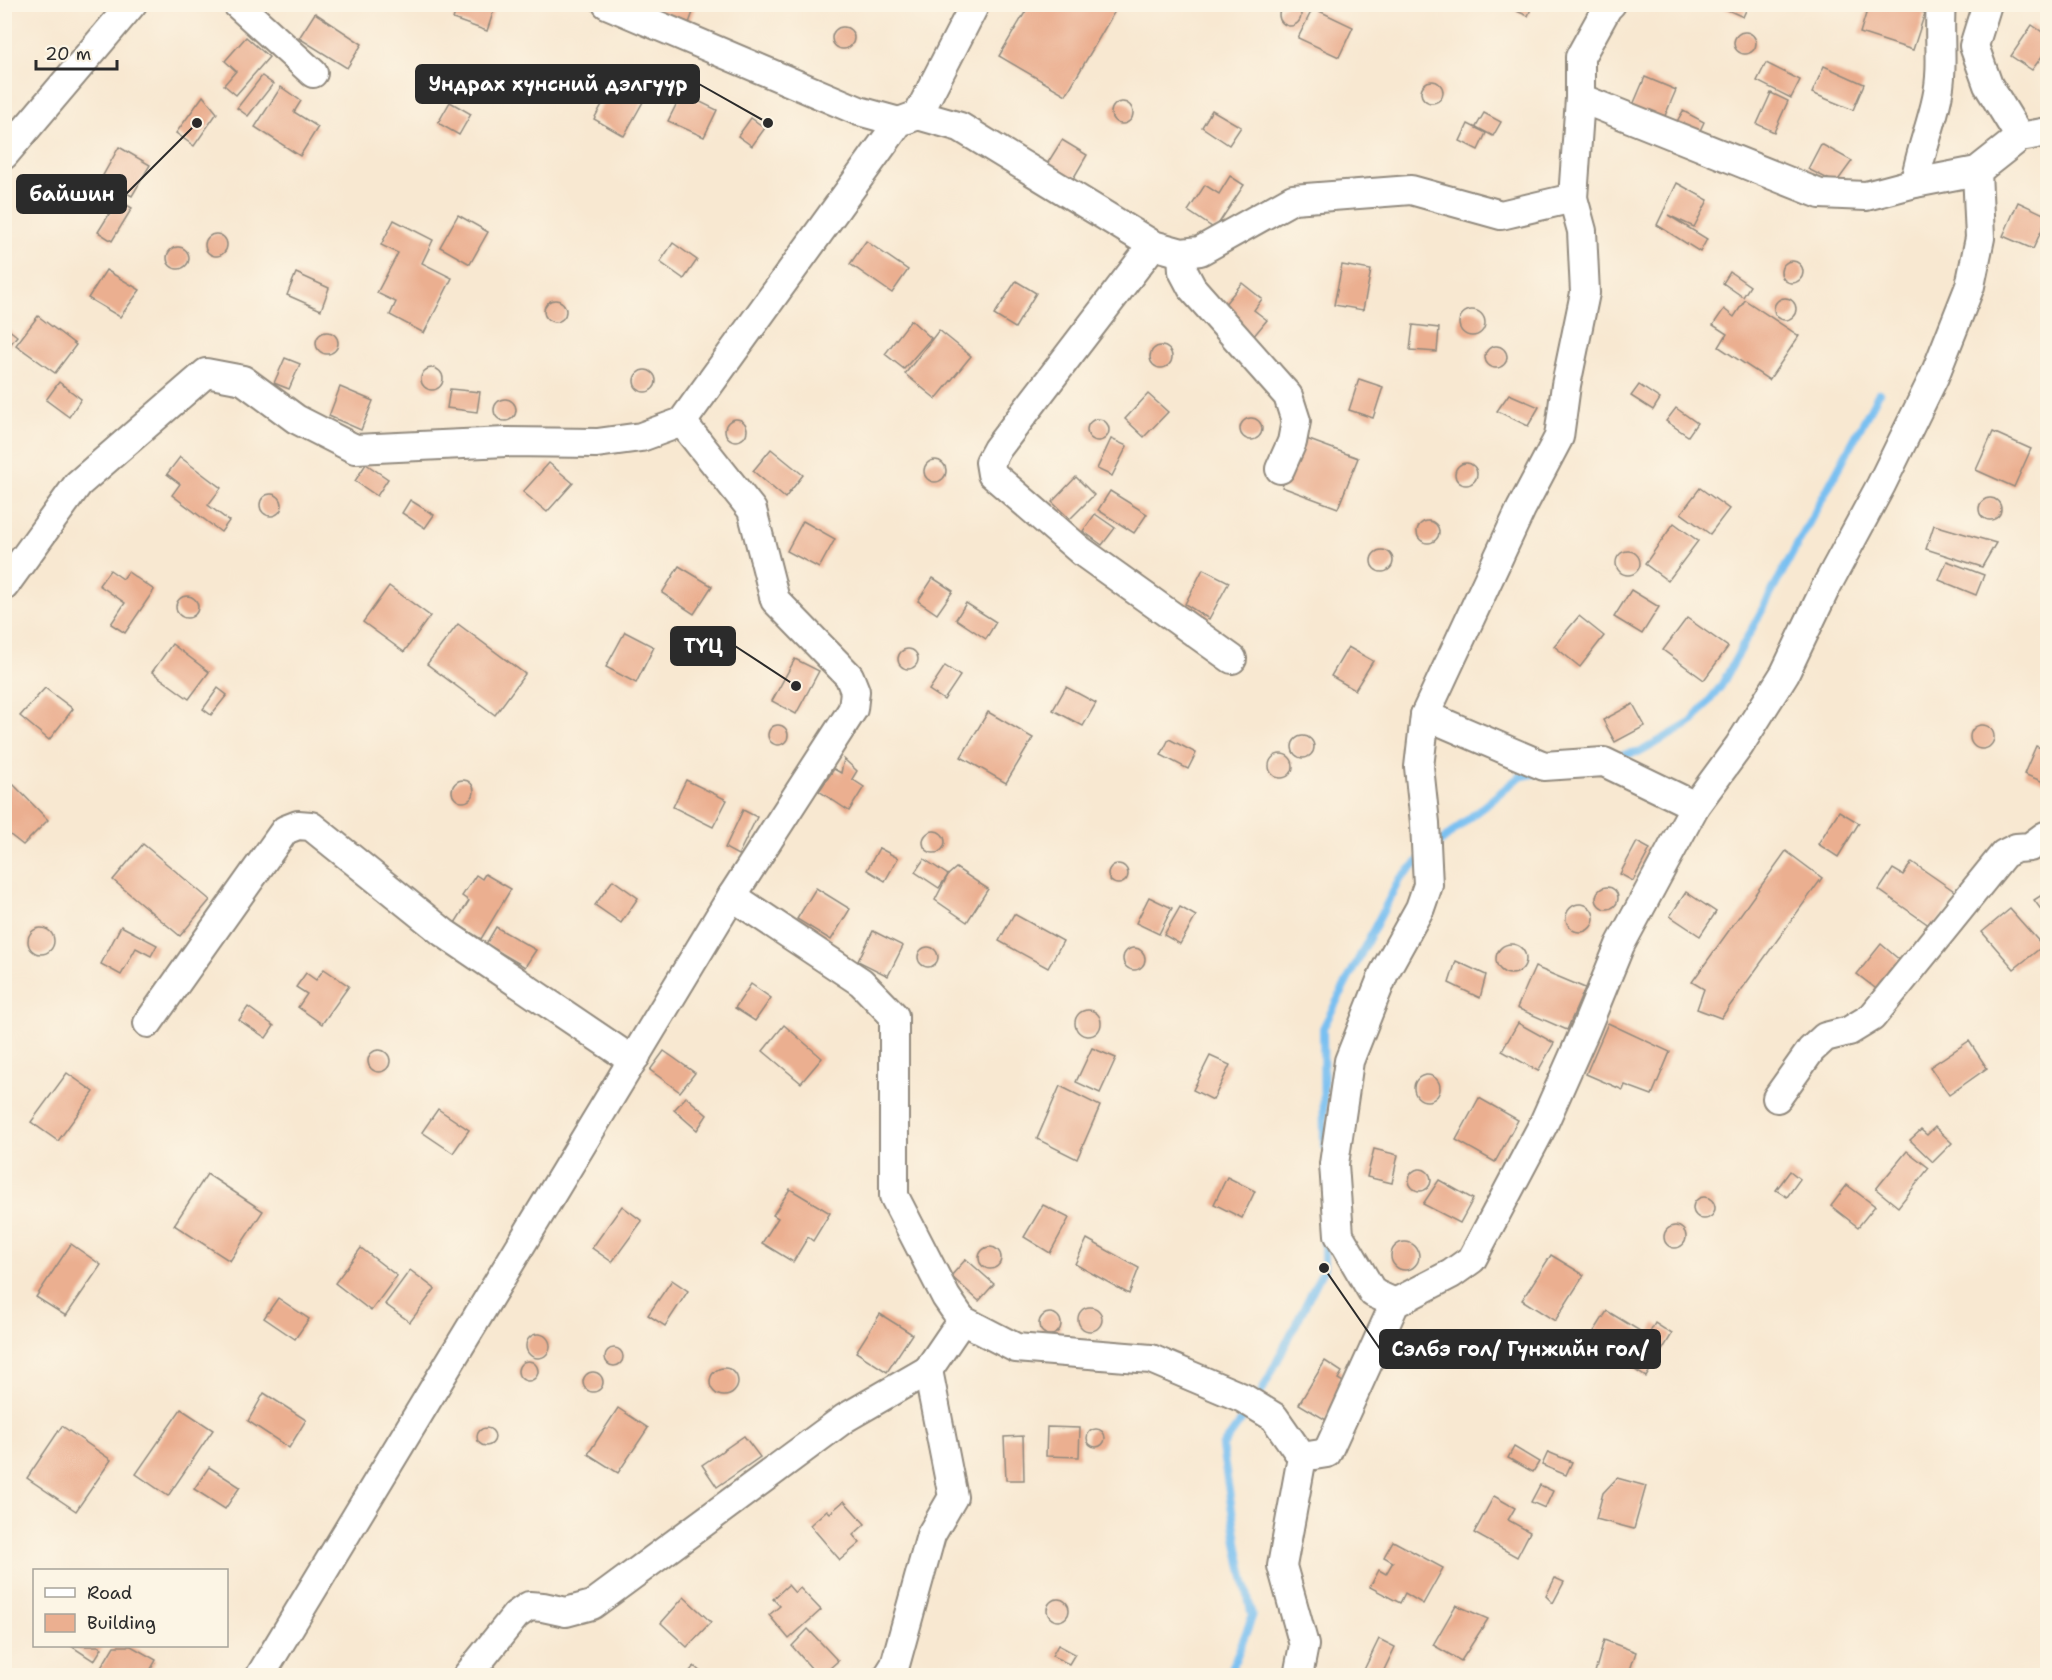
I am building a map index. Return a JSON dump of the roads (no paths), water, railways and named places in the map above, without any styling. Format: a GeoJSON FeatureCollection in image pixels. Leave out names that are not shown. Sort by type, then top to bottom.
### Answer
{"type":"FeatureCollection","features":[{"type":"Feature","properties":{"kind":"street"},"geometry":{"type":"LineString","coordinates":[[4,155],[132,4]]}},
{"type":"Feature","properties":{"kind":"street"},"geometry":{"type":"LineString","coordinates":[[237,4],[313,73]]}},
{"type":"Feature","properties":{"kind":"street"},"geometry":{"type":"LineString","coordinates":[[607,4],[859,111],[960,127],[1153,245],[1182,254],[1200,251],[1293,199],[1411,190],[1501,215],[1573,198]]}},
{"type":"Feature","properties":{"kind":"street"},"geometry":{"type":"LineString","coordinates":[[4,586],[78,484],[206,373],[243,380],[296,419],[355,449],[506,442],[597,443],[641,437],[682,422],[908,118],[975,4]]}},
{"type":"Feature","properties":{"kind":"street"},"geometry":{"type":"LineString","coordinates":[[1395,1303],[1373,1293],[1339,1234],[1334,1164],[1349,1061],[1384,973],[1420,908],[1428,885],[1419,767],[1425,715],[1521,509],[1558,437],[1585,293],[1582,231],[1573,198],[1580,98],[1580,57],[1611,4]]}},
{"type":"Feature","properties":{"kind":"street"},"geometry":{"type":"LineString","coordinates":[[1915,183],[1919,157],[1937,97],[1941,63],[1941,4]]}},
{"type":"Feature","properties":{"kind":"street"},"geometry":{"type":"LineString","coordinates":[[1580,98],[1820,194],[1866,196],[1915,183],[1977,171],[2034,134],[1988,85],[1974,46],[1987,4]]}},
{"type":"Feature","properties":{"kind":"street"},"geometry":{"type":"LineString","coordinates":[[1302,1457],[1327,1453],[1395,1303],[1451,1274],[1472,1259],[1543,1125],[1620,945],[1695,806],[1739,746],[1785,674],[1826,587],[1881,485],[1934,377],[1970,286],[1980,238],[1977,171]]}},
{"type":"Feature","properties":{"kind":"street"},"geometry":{"type":"LineString","coordinates":[[1153,245],[997,449],[990,462],[992,474],[1080,551],[1232,659]]}},
{"type":"Feature","properties":{"kind":"street"},"geometry":{"type":"LineString","coordinates":[[1182,254],[1183,271],[1192,288],[1288,396],[1296,421],[1292,442],[1280,469]]}},
{"type":"Feature","properties":{"kind":"street"},"geometry":{"type":"LineString","coordinates":[[260,1676],[732,896],[853,709],[855,691],[849,676],[775,600],[752,510],[682,422]]}},
{"type":"Feature","properties":{"kind":"street"},"geometry":{"type":"LineString","coordinates":[[1425,715],[1544,766],[1604,762],[1695,806]]}},
{"type":"Feature","properties":{"kind":"street"},"geometry":{"type":"LineString","coordinates":[[148,1023],[285,830],[298,825],[311,826],[444,933],[626,1056],[636,1056]]}},
{"type":"Feature","properties":{"kind":"street"},"geometry":{"type":"LineString","coordinates":[[1777,1098],[1811,1050],[1825,1037],[1849,1031],[1872,1017],[2004,854],[2016,848],[2030,847],[2047,831]]}},
{"type":"Feature","properties":{"kind":"street"},"geometry":{"type":"LineString","coordinates":[[732,896],[861,982],[894,1016],[894,1196],[946,1297],[963,1320],[1016,1348],[1151,1359],[1243,1398],[1274,1417],[1302,1457],[1282,1566],[1304,1645],[1298,1676]]}},
{"type":"Feature","properties":{"kind":"street"},"geometry":{"type":"LineString","coordinates":[[466,1676],[516,1615],[529,1606],[566,1612],[592,1605],[845,1418],[928,1370],[963,1320]]}},
{"type":"Feature","properties":{"kind":"street"},"geometry":{"type":"LineString","coordinates":[[888,1676],[895,1665],[931,1535],[953,1497],[928,1370]]}},
{"type":"Feature","properties":{"kind":"waterway"},"geometry":{"type":"LineString","coordinates":[[1611,757],[1642,751],[1692,722],[1721,686],[1879,393]]}},
{"type":"Feature","properties":{"kind":"waterway"},"geometry":{"type":"LineString","coordinates":[[1432,849],[1519,777],[1537,773]]}},
{"type":"Feature","properties":{"kind":"waterway"},"geometry":{"type":"LineString","coordinates":[[1324,1146],[1323,1028],[1399,880],[1420,860]]}},
{"type":"Feature","properties":{"kind":"waterway"},"geometry":{"type":"LineString","coordinates":[[1229,1676],[1252,1617],[1222,1447],[1260,1395],[1324,1268],[1324,1213]]}},
{"type":"Feature","properties":{"kind":"place","name":"байшин"},"geometry":{"type":"Point","coordinates":[197,123]}},
{"type":"Feature","properties":{"kind":"place","name":"Ундрах хүнсний дэлгүүр"},"geometry":{"type":"Point","coordinates":[768,123]}},
{"type":"Feature","properties":{"kind":"place","name":"ТҮЦ"},"geometry":{"type":"Point","coordinates":[796,686]}},
{"type":"Feature","properties":{"kind":"place","name":"Сэлбэ гол/ Гүнжийн гол/"},"geometry":{"type":"Point","coordinates":[1324,1268]}}]}
